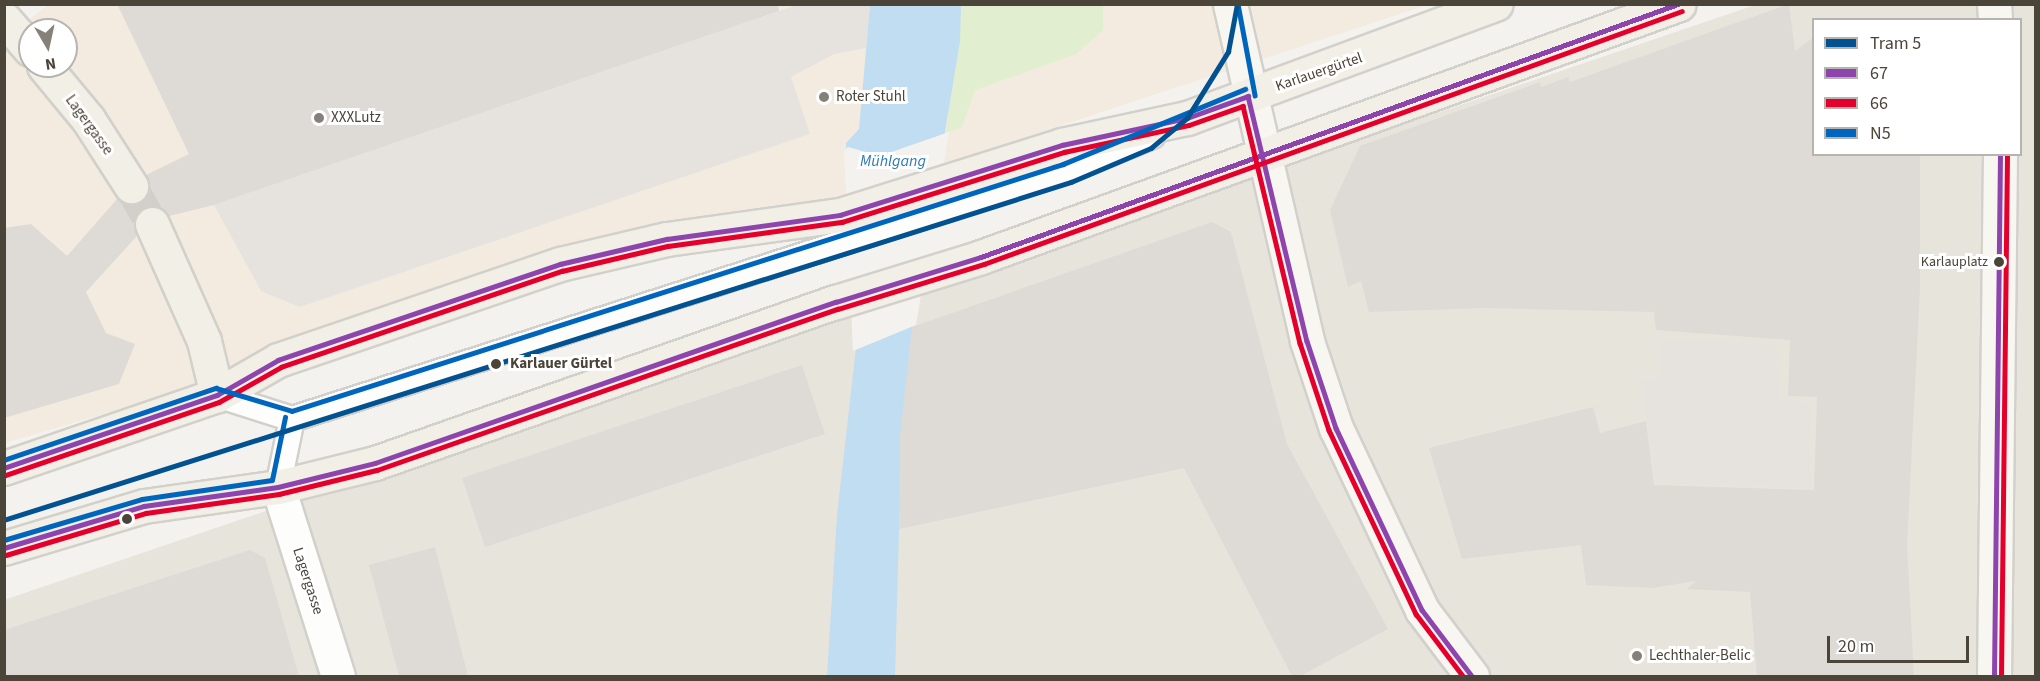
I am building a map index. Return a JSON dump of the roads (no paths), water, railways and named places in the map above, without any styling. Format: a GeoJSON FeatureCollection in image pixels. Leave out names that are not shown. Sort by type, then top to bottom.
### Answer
{"type":"FeatureCollection","features":[{"type":"Feature","properties":{"kind":"main road"},"geometry":{"type":"LineString","coordinates":[[1230,4],[1248,96],[1265,154],[1307,341],[1336,428],[1422,610],[1472,676]]}},
{"type":"Feature","properties":{"kind":"main road","name":"Karlauergürtel"},"geometry":{"type":"LineString","coordinates":[[4,468],[217,395],[278,360],[560,264],[667,239],[839,229],[950,194],[1062,145],[1187,118],[1496,4]]}},
{"type":"Feature","properties":{"kind":"main road"},"geometry":{"type":"LineString","coordinates":[[4,548],[144,506],[278,487],[375,462],[836,302],[942,269],[1679,4]]}},
{"type":"Feature","properties":{"kind":"main road"},"geometry":{"type":"LineString","coordinates":[[4,20],[18,36]]}},
{"type":"Feature","properties":{"kind":"main road","name":"Lagergasse"},"geometry":{"type":"LineString","coordinates":[[54,78],[88,119],[131,186]]}},
{"type":"Feature","properties":{"kind":"main road"},"geometry":{"type":"LineString","coordinates":[[1994,676],[2000,156]]}},
{"type":"Feature","properties":{"kind":"main road"},"geometry":{"type":"LineString","coordinates":[[152,224],[204,341],[217,395]]}},
{"type":"Feature","properties":{"kind":"street","name":"Lagergasse"},"geometry":{"type":"LineString","coordinates":[[278,487],[338,676]]}},
{"type":"Feature","properties":{"kind":"lane"},"geometry":{"type":"LineString","coordinates":[[217,395],[292,418],[839,229]]}},
{"type":"Feature","properties":{"kind":"lane"},"geometry":{"type":"LineString","coordinates":[[278,487],[292,418]]}},
{"type":"Feature","properties":{"kind":"water","name":"Mühlgang"},"geometry":{"type":"Polygon","coordinates":[[[870,5],[961,5],[960,41],[913,326],[902,422],[895,676],[827,676],[837,515],[856,348],[846,143],[859,129],[870,5]]]}},
{"type":"Feature","properties":{"kind":"tunnel"},"geometry":{"type":"LineString","coordinates":[[131,186],[152,224]]}},
{"type":"Feature","properties":{"kind":"tram line","name":"5"},"geometry":{"type":"LineString","coordinates":[[4,520],[1071,182],[1151,148],[1187,118],[1228,52],[1237,4]]}},
{"type":"Feature","properties":{"kind":"place","name":"Roter Stuhl"},"geometry":{"type":"Point","coordinates":[824,97]}},
{"type":"Feature","properties":{"kind":"place","name":"XXXLutz"},"geometry":{"type":"Point","coordinates":[319,118]}},
{"type":"Feature","properties":{"kind":"place","name":"Karlauplatz"},"geometry":{"type":"Point","coordinates":[1999,262]}},
{"type":"Feature","properties":{"kind":"place","name":"Karlauer Gürtel"},"geometry":{"type":"Point","coordinates":[496,364]}},
{"type":"Feature","properties":{"kind":"place","name":"Lechthaler-Belic"},"geometry":{"type":"Point","coordinates":[1637,656]}}]}
